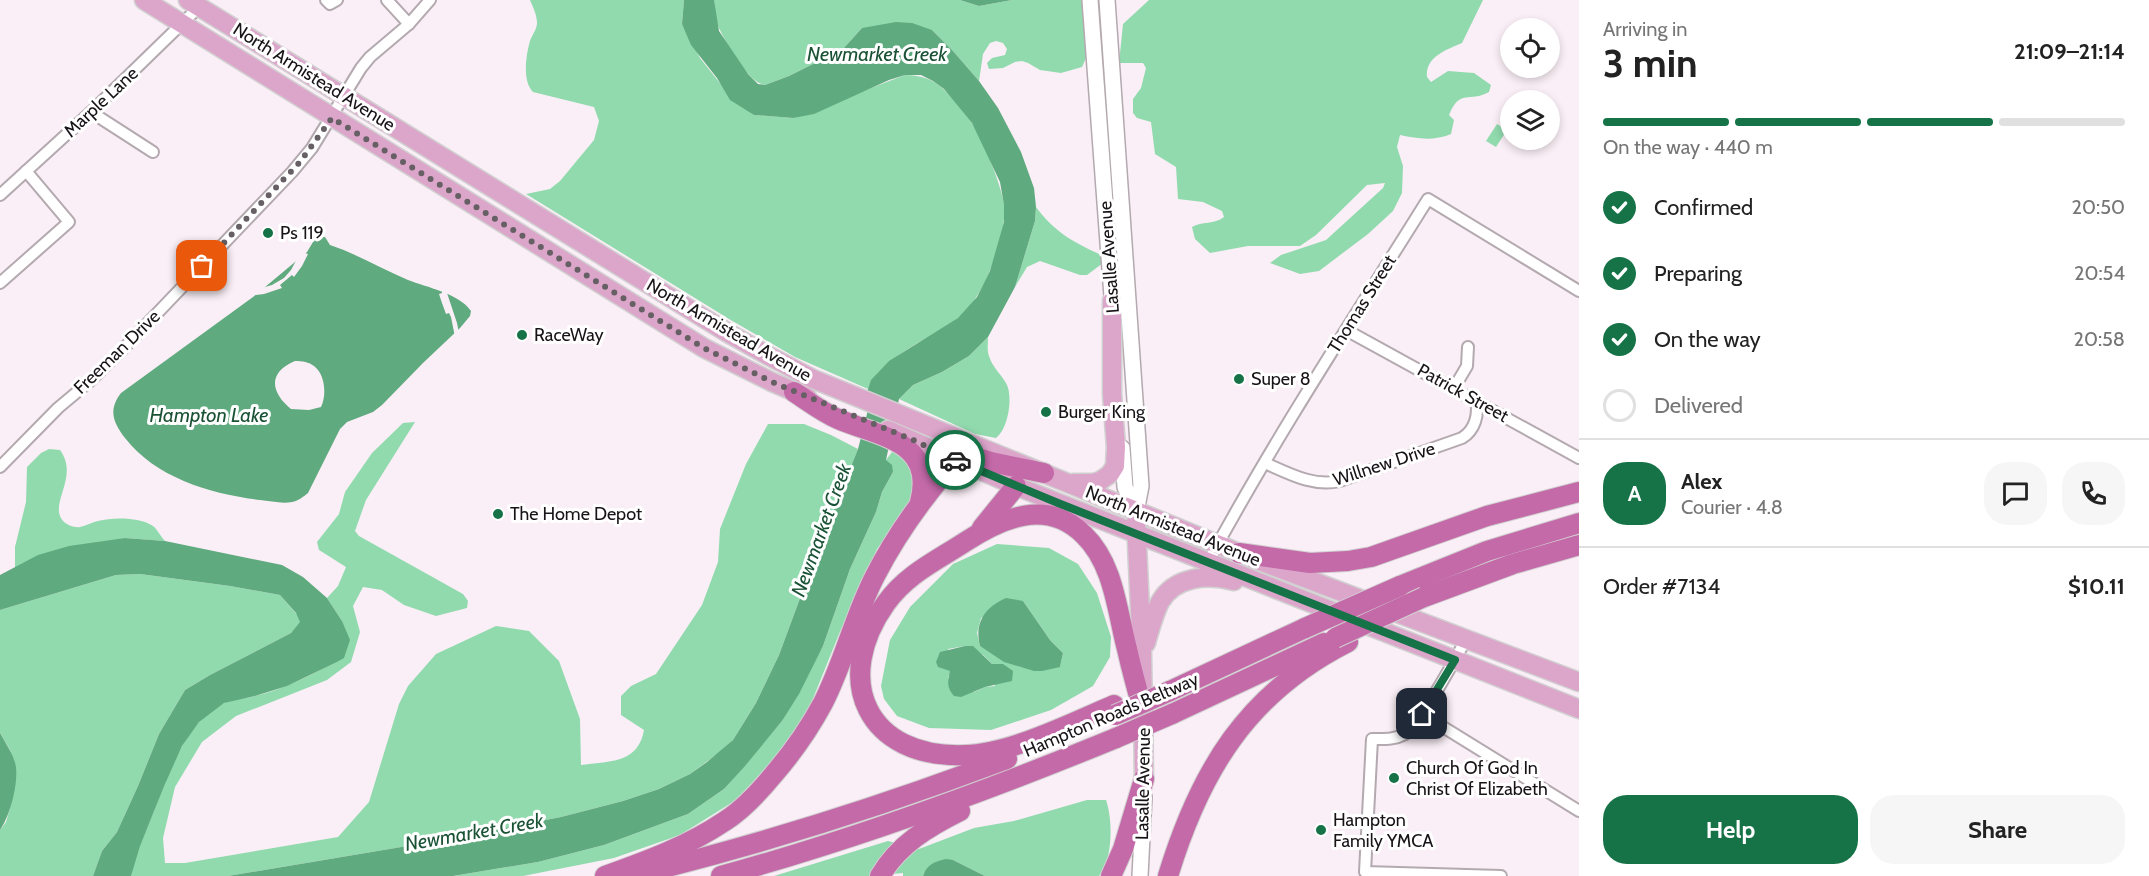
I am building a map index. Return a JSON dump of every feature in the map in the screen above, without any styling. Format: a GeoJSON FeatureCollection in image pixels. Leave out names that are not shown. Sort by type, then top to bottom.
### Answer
{"type":"FeatureCollection","features":[{"type":"Feature","properties":{"kind":"highway"},"geometry":{"type":"LineString","coordinates":[[794,392],[835,417],[848,418],[897,438],[914,454],[922,470],[923,490],[919,506]]}},
{"type":"Feature","properties":{"kind":"highway"},"geometry":{"type":"LineString","coordinates":[[605,876],[656,858],[685,844],[726,821],[757,795],[797,747],[823,701],[875,576],[919,506],[955,461],[961,457],[972,456],[1044,473]]}},
{"type":"Feature","properties":{"kind":"highway"},"geometry":{"type":"LineString","coordinates":[[978,532],[1016,486]]}},
{"type":"Feature","properties":{"kind":"highway"},"geometry":{"type":"LineString","coordinates":[[1239,553],[1310,563],[1371,557],[1486,516],[1579,492]]}},
{"type":"Feature","properties":{"kind":"highway"},"geometry":{"type":"LineString","coordinates":[[1114,710],[998,751],[964,756],[927,752],[909,747],[883,730],[873,719],[861,688],[860,671],[865,645],[877,617],[900,585],[916,572],[978,532],[1005,519],[1030,514],[1056,518],[1069,523],[1085,536],[1099,554],[1108,574],[1144,714]]}},
{"type":"Feature","properties":{"kind":"highway","name":"Hampton Roads Beltway"},"geometry":{"type":"LineString","coordinates":[[632,876],[709,856],[867,809],[1025,752],[1114,710],[1225,665],[1400,586],[1487,551],[1579,523]]}},
{"type":"Feature","properties":{"kind":"highway","name":"Hampton Roads Beltway"},"geometry":{"type":"LineString","coordinates":[[721,876],[828,844],[1020,777],[1116,738],[1341,640],[1424,597],[1513,564],[1579,545]]}},
{"type":"Feature","properties":{"kind":"highway"},"geometry":{"type":"LineString","coordinates":[[1168,876],[1184,829],[1204,782],[1226,745],[1251,714],[1280,686],[1341,640]]}},
{"type":"Feature","properties":{"kind":"highway"},"geometry":{"type":"LineString","coordinates":[[880,876],[894,855],[908,842],[940,820],[959,812],[1020,777]]}},
{"type":"Feature","properties":{"kind":"highway"},"geometry":{"type":"LineString","coordinates":[[1111,876],[1123,849],[1144,779]]}},
{"type":"Feature","properties":{"kind":"main road","name":"North Armistead Avenue"},"geometry":{"type":"LineString","coordinates":[[144,0],[704,348],[794,392]]}},
{"type":"Feature","properties":{"kind":"main road","name":"Lasalle Avenue"},"geometry":{"type":"LineString","coordinates":[[1090,0],[1125,487],[1136,512]]}},
{"type":"Feature","properties":{"kind":"main road","name":"Lasalle Avenue"},"geometry":{"type":"LineString","coordinates":[[1107,0],[1141,486],[1136,512],[1144,714],[1140,876]]}},
{"type":"Feature","properties":{"kind":"main road","name":"North Armistead Avenue"},"geometry":{"type":"LineString","coordinates":[[194,3],[728,333],[786,365],[906,417],[1218,545],[1579,682]]}},
{"type":"Feature","properties":{"kind":"main road"},"geometry":{"type":"LineString","coordinates":[[1067,483],[1101,481],[1110,474],[1115,465],[1112,301]]}},
{"type":"Feature","properties":{"kind":"main road","name":"North Armistead Avenue"},"geometry":{"type":"LineString","coordinates":[[897,438],[1579,709]]}},
{"type":"Feature","properties":{"kind":"main road"},"geometry":{"type":"LineString","coordinates":[[1142,653],[1159,604],[1169,592],[1186,581],[1217,577],[1277,589]]}},
{"type":"Feature","properties":{"kind":"street"},"geometry":{"type":"LineString","coordinates":[[326,0],[330,4],[337,0]]}},
{"type":"Feature","properties":{"kind":"street"},"geometry":{"type":"LineString","coordinates":[[387,0],[409,24]]}},
{"type":"Feature","properties":{"kind":"street","name":"Freeman Drive"},"geometry":{"type":"LineString","coordinates":[[0,468],[57,408],[100,372],[300,162],[332,118],[361,68],[370,57],[409,24],[430,0]]}},
{"type":"Feature","properties":{"kind":"street","name":"Marple Lane"},"geometry":{"type":"LineString","coordinates":[[0,195],[92,112],[182,24],[194,3]]}},
{"type":"Feature","properties":{"kind":"street"},"geometry":{"type":"LineString","coordinates":[[92,112],[153,152]]}},
{"type":"Feature","properties":{"kind":"street"},"geometry":{"type":"LineString","coordinates":[[0,283],[69,222],[26,171]]}},
{"type":"Feature","properties":{"kind":"street","name":"Thomas Street"},"geometry":{"type":"LineString","coordinates":[[1208,562],[1265,463],[1428,199],[1579,291]]}},
{"type":"Feature","properties":{"kind":"street","name":"Patrick Street"},"geometry":{"type":"LineString","coordinates":[[1346,330],[1579,458]]}},
{"type":"Feature","properties":{"kind":"street"},"geometry":{"type":"LineString","coordinates":[[1454,388],[1467,366],[1468,347]]}},
{"type":"Feature","properties":{"kind":"street","name":"Willnew Drive"},"geometry":{"type":"LineString","coordinates":[[1265,463],[1308,481],[1324,483],[1340,481],[1462,438],[1469,433],[1475,423],[1476,400]]}},
{"type":"Feature","properties":{"kind":"street"},"geometry":{"type":"LineString","coordinates":[[1467,639],[1422,714],[1407,733],[1394,738],[1372,739],[1365,872],[1501,876]]}},
{"type":"Feature","properties":{"kind":"street"},"geometry":{"type":"LineString","coordinates":[[1422,714],[1579,812]]}},
{"type":"Feature","properties":{"kind":"shaded area"},"geometry":{"type":"Polygon","coordinates":[[[530,0],[684,0],[682,24],[700,58],[723,87],[754,115],[793,118],[905,75],[927,78],[935,83],[949,95],[974,126],[990,160],[1004,204],[1002,233],[998,249],[976,298],[957,319],[907,349],[883,368],[868,389],[795,357],[526,194],[550,189],[560,181],[594,140],[599,121],[594,107],[533,92],[530,87],[526,75],[526,60],[537,23],[530,0]]]}},
{"type":"Feature","properties":{"kind":"shaded area"},"geometry":{"type":"Polygon","coordinates":[[[714,0],[960,0],[979,6],[1012,0],[1082,0],[1086,58],[1082,67],[1061,73],[1040,70],[1022,61],[1003,68],[989,69],[987,63],[992,58],[1005,55],[1007,49],[1003,43],[996,41],[990,43],[983,54],[979,81],[932,30],[862,28],[843,49],[789,76],[765,85],[752,78],[729,46],[718,25],[714,0]]]}},
{"type":"Feature","properties":{"kind":"shaded area"},"geometry":{"type":"Polygon","coordinates":[[[1149,0],[1483,0],[1462,43],[1433,59],[1427,70],[1427,77],[1431,82],[1448,71],[1474,73],[1491,85],[1489,92],[1457,102],[1449,115],[1454,120],[1451,134],[1426,139],[1400,135],[1397,147],[1403,166],[1402,193],[1393,211],[1368,234],[1319,271],[1300,274],[1270,263],[1281,255],[1326,240],[1383,188],[1385,183],[1367,185],[1316,235],[1300,246],[1248,246],[1210,253],[1195,239],[1192,227],[1224,217],[1222,211],[1203,202],[1178,199],[1176,167],[1155,154],[1151,122],[1137,118],[1133,113],[1133,99],[1141,88],[1146,68],[1143,63],[1119,63],[1123,24],[1149,0]]]}},
{"type":"Feature","properties":{"kind":"shaded area"},"geometry":{"type":"Polygon","coordinates":[[[1497,124],[1500,126],[1500,141],[1496,147],[1486,141],[1497,124]]]}},
{"type":"Feature","properties":{"kind":"shaded area"},"geometry":{"type":"Polygon","coordinates":[[[1036,207],[1050,224],[1066,236],[1104,256],[1103,263],[1087,275],[1080,275],[1040,261],[1027,267],[1015,287],[1035,221],[1036,207]]]}},
{"type":"Feature","properties":{"kind":"shaded area"},"geometry":{"type":"Polygon","coordinates":[[[988,337],[989,356],[1007,385],[1010,398],[1004,428],[996,438],[975,434],[899,399],[913,385],[969,356],[988,337]]]}},
{"type":"Feature","properties":{"kind":"shaded area"},"geometry":{"type":"Polygon","coordinates":[[[415,422],[366,500],[355,531],[359,536],[463,594],[468,601],[467,608],[436,616],[404,605],[382,590],[363,587],[353,606],[360,632],[351,662],[327,680],[236,716],[202,742],[175,787],[163,838],[165,863],[185,863],[338,837],[369,802],[399,704],[408,686],[436,654],[496,626],[529,631],[559,661],[580,719],[581,765],[612,761],[629,755],[641,741],[644,730],[621,715],[621,696],[631,686],[656,674],[702,605],[718,562],[720,529],[746,464],[768,424],[804,424],[858,449],[779,655],[756,703],[733,740],[690,774],[659,789],[623,801],[561,817],[449,839],[228,876],[131,876],[134,860],[171,768],[188,736],[198,723],[210,711],[224,703],[276,690],[335,663],[342,621],[327,598],[338,586],[346,567],[319,550],[317,542],[339,514],[345,492],[372,453],[403,423],[415,422]]]}},
{"type":"Feature","properties":{"kind":"shaded area"},"geometry":{"type":"Polygon","coordinates":[[[49,449],[60,450],[67,470],[59,507],[59,514],[63,521],[78,527],[104,520],[134,519],[153,526],[165,541],[125,538],[15,569],[15,547],[26,502],[27,467],[41,453],[49,449]]]}},
{"type":"Feature","properties":{"kind":"shaded area"},"geometry":{"type":"Polygon","coordinates":[[[892,452],[898,453],[913,470],[916,489],[909,505],[877,549],[810,706],[785,747],[736,800],[680,835],[614,858],[523,876],[453,876],[538,862],[604,845],[688,814],[724,789],[782,721],[823,646],[850,569],[876,512],[882,492],[893,472],[886,460],[892,452]]]}},
{"type":"Feature","properties":{"kind":"shaded area"},"geometry":{"type":"Polygon","coordinates":[[[997,544],[1049,548],[1078,564],[1097,593],[1111,637],[1110,657],[1093,686],[1051,710],[991,730],[929,728],[897,716],[884,699],[881,686],[890,640],[910,607],[953,564],[997,544]],[[1023,601],[981,618],[977,633],[980,646],[1021,667],[1060,667],[1063,653],[1050,640],[1023,601]],[[965,646],[948,649],[951,671],[948,678],[974,692],[995,686],[992,664],[983,655],[965,646]]]}},
{"type":"Feature","properties":{"kind":"shaded area"},"geometry":{"type":"Polygon","coordinates":[[[140,574],[280,595],[301,622],[291,633],[185,690],[159,734],[117,832],[102,851],[93,876],[0,876],[0,830],[6,822],[10,808],[16,768],[10,750],[0,733],[0,610],[116,575],[140,574]]]}},
{"type":"Feature","properties":{"kind":"shaded area"},"geometry":{"type":"Polygon","coordinates":[[[1087,800],[1106,800],[1110,818],[1109,850],[1104,869],[1099,876],[985,876],[953,860],[924,873],[923,876],[903,876],[903,873],[872,876],[774,876],[888,841],[919,849],[974,828],[1014,821],[1087,800]]]}},
{"type":"Feature","properties":{"kind":"water","name":"Newmarket Creek"},"geometry":{"type":"Polygon","coordinates":[[[684,0],[714,0],[719,31],[748,74],[758,84],[765,85],[789,76],[843,49],[862,28],[896,22],[912,23],[932,30],[979,81],[998,108],[1021,152],[1034,188],[1035,221],[1015,287],[988,337],[969,356],[913,385],[899,399],[886,460],[892,465],[893,472],[882,492],[876,512],[850,569],[823,646],[799,694],[782,721],[724,789],[688,814],[604,845],[538,862],[453,876],[228,876],[449,839],[561,817],[659,789],[690,774],[707,762],[733,740],[756,703],[779,655],[858,449],[867,414],[868,389],[871,380],[889,361],[958,318],[977,297],[990,271],[1004,222],[1004,205],[1000,182],[972,123],[944,89],[921,75],[905,75],[814,114],[793,118],[754,115],[730,100],[717,78],[691,45],[682,24],[684,0]]]}},
{"type":"Feature","properties":{"kind":"water","name":"Newmarket Creek"},"geometry":{"type":"Polygon","coordinates":[[[960,0],[1012,0],[979,6],[960,0]]]}},
{"type":"Feature","properties":{"kind":"water","name":"Hampton Lake"},"geometry":{"type":"Polygon","coordinates":[[[316,237],[325,237],[330,245],[459,300],[471,311],[470,316],[382,405],[373,412],[347,422],[340,429],[308,493],[296,501],[276,502],[223,493],[186,482],[152,464],[138,452],[117,427],[113,410],[121,393],[253,297],[307,252],[316,237]],[[295,361],[280,371],[276,377],[275,383],[279,396],[291,409],[309,410],[321,407],[324,391],[321,374],[312,365],[295,361]]]}},
{"type":"Feature","properties":{"kind":"water"},"geometry":{"type":"Polygon","coordinates":[[[125,538],[165,541],[282,565],[303,577],[327,598],[342,621],[350,640],[344,658],[335,663],[287,686],[224,703],[199,722],[182,746],[165,784],[140,846],[131,876],[93,876],[102,851],[117,832],[159,734],[185,690],[291,633],[300,622],[296,613],[280,595],[140,574],[116,575],[0,610],[0,575],[38,555],[69,546],[125,538]]]}},
{"type":"Feature","properties":{"kind":"water"},"geometry":{"type":"Polygon","coordinates":[[[1006,598],[1023,601],[1050,640],[1063,653],[1060,667],[1034,671],[1004,662],[980,646],[979,630],[983,617],[992,606],[1006,598]]]}},
{"type":"Feature","properties":{"kind":"water"},"geometry":{"type":"Polygon","coordinates":[[[973,646],[992,664],[1003,664],[1013,671],[1012,681],[985,687],[961,697],[954,696],[948,681],[950,671],[938,667],[936,662],[940,652],[973,646]]]}},
{"type":"Feature","properties":{"kind":"water"},"geometry":{"type":"Polygon","coordinates":[[[0,733],[14,758],[16,774],[10,809],[0,830],[0,733]]]}},
{"type":"Feature","properties":{"kind":"water"},"geometry":{"type":"Polygon","coordinates":[[[946,859],[953,860],[985,876],[923,876],[932,864],[946,859]]]}},
{"type":"Feature","properties":{"kind":"pier"},"geometry":{"type":"Polygon","coordinates":[[[306,249],[305,253],[308,254],[302,266],[294,277],[292,275],[280,285],[282,288],[264,294],[253,293],[284,278],[300,253],[306,249]]]}},
{"type":"Feature","properties":{"kind":"pier"},"geometry":{"type":"Polygon","coordinates":[[[442,289],[446,290],[457,323],[459,333],[455,337],[451,317],[449,313],[446,314],[439,294],[442,293],[442,289]]]}},
{"type":"Feature","properties":{"kind":"way so far"},"geometry":{"type":"LineString","coordinates":[[202,266],[300,162],[332,118],[704,348],[745,370],[913,440],[955,460]]}},
{"type":"Feature","properties":{"kind":"place","name":"Ps 119"},"geometry":{"type":"Point","coordinates":[268,233]}},
{"type":"Feature","properties":{"kind":"place","name":"RaceWay"},"geometry":{"type":"Point","coordinates":[522,335]}},
{"type":"Feature","properties":{"kind":"place","name":"Super 8"},"geometry":{"type":"Point","coordinates":[1239,379]}},
{"type":"Feature","properties":{"kind":"place","name":"Burger King"},"geometry":{"type":"Point","coordinates":[1046,412]}},
{"type":"Feature","properties":{"kind":"place","name":"The Home Depot"},"geometry":{"type":"Point","coordinates":[498,514]}},
{"type":"Feature","properties":{"kind":"place","name":"Church Of God In Christ Of Elizabeth"},"geometry":{"type":"Point","coordinates":[1394,778]}},
{"type":"Feature","properties":{"kind":"place","name":"Hampton Family YMCA"},"geometry":{"type":"Point","coordinates":[1321,830]}},
{"type":"Feature","properties":{"kind":"route"},"geometry":{"type":"LineString","coordinates":[[955,460],[1455,660],[1422,714]]}}]}
